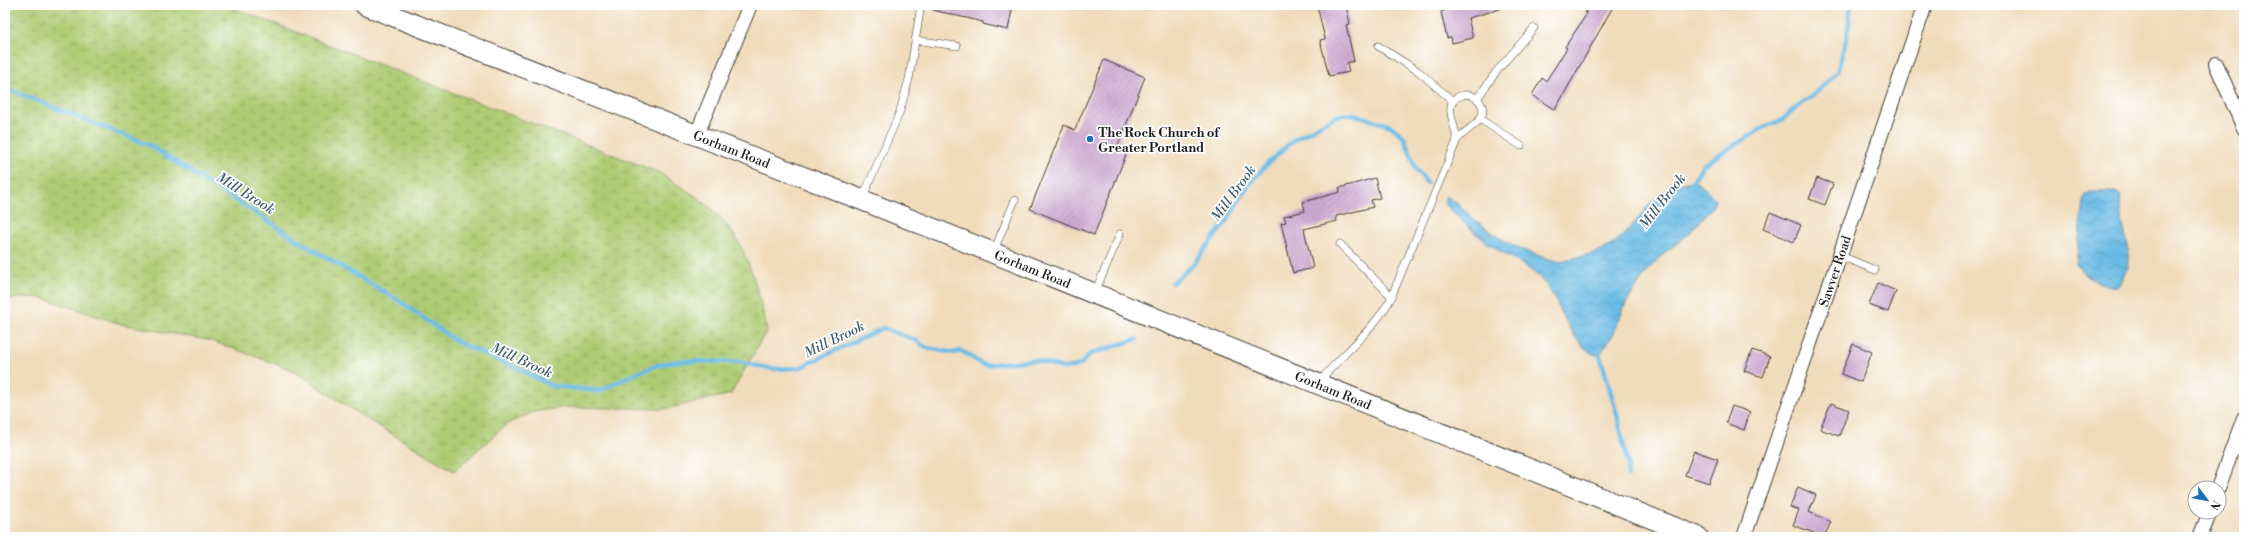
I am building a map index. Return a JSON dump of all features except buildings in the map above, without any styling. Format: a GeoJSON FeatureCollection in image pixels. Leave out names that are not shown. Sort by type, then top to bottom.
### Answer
{"type":"FeatureCollection","features":[{"type":"Feature","properties":{"kind":"main road","name":"Gorham Road"},"geometry":{"type":"LineString","coordinates":[[365,5],[697,134],[1319,382],[1698,537]]}},
{"type":"Feature","properties":{"kind":"street"},"geometry":{"type":"LineString","coordinates":[[697,134],[750,5]]}},
{"type":"Feature","properties":{"kind":"street","name":"Sawyer Road"},"geometry":{"type":"LineString","coordinates":[[1744,537],[1841,256],[1925,5]]}},
{"type":"Feature","properties":{"kind":"street"},"geometry":{"type":"LineString","coordinates":[[2216,64],[2242,119]]}},
{"type":"Feature","properties":{"kind":"street"},"geometry":{"type":"LineString","coordinates":[[2221,480],[2244,418]]}},
{"type":"Feature","properties":{"kind":"street"},"geometry":{"type":"LineString","coordinates":[[2200,537],[2207,520]]}},
{"type":"Feature","properties":{"kind":"lane"},"geometry":{"type":"LineString","coordinates":[[862,200],[899,114],[909,79],[921,5]]}},
{"type":"Feature","properties":{"kind":"lane"},"geometry":{"type":"LineString","coordinates":[[1478,99],[1496,72],[1534,28]]}},
{"type":"Feature","properties":{"kind":"lane"},"geometry":{"type":"LineString","coordinates":[[915,40],[956,46]]}},
{"type":"Feature","properties":{"kind":"lane"},"geometry":{"type":"LineString","coordinates":[[1378,46],[1418,71],[1453,101]]}},
{"type":"Feature","properties":{"kind":"lane"},"geometry":{"type":"LineString","coordinates":[[1319,382],[1340,357],[1383,313],[1392,297],[1457,140],[1461,133],[1480,119],[1482,109],[1478,99],[1467,95],[1459,96],[1453,101],[1450,112],[1456,129],[1457,140]]}},
{"type":"Feature","properties":{"kind":"lane"},"geometry":{"type":"LineString","coordinates":[[1480,119],[1521,146]]}},
{"type":"Feature","properties":{"kind":"lane"},"geometry":{"type":"LineString","coordinates":[[993,253],[1015,200]]}},
{"type":"Feature","properties":{"kind":"lane"},"geometry":{"type":"LineString","coordinates":[[1094,293],[1120,234]]}},
{"type":"Feature","properties":{"kind":"lane"},"geometry":{"type":"LineString","coordinates":[[1340,244],[1392,297]]}},
{"type":"Feature","properties":{"kind":"lane"},"geometry":{"type":"LineString","coordinates":[[1841,256],[1875,270]]}},
{"type":"Feature","properties":{"kind":"green space"},"geometry":{"type":"Polygon","coordinates":[[[5,5],[226,5],[658,172],[694,195],[714,211],[735,237],[750,266],[767,330],[731,394],[665,409],[566,407],[533,412],[507,424],[454,471],[367,419],[293,370],[212,341],[121,324],[39,297],[5,299],[5,5]]]}},
{"type":"Feature","properties":{"kind":"water"},"geometry":{"type":"Polygon","coordinates":[[[1693,181],[1702,186],[1711,194],[1715,200],[1713,206],[1688,235],[1668,250],[1647,271],[1625,305],[1614,333],[1599,356],[1590,352],[1575,336],[1568,326],[1552,294],[1535,273],[1499,251],[1486,241],[1467,226],[1444,203],[1446,196],[1491,232],[1508,243],[1535,254],[1556,261],[1561,261],[1591,254],[1612,245],[1628,231],[1658,196],[1679,184],[1693,181]]]}},
{"type":"Feature","properties":{"kind":"water"},"geometry":{"type":"Polygon","coordinates":[[[2090,192],[2116,192],[2121,196],[2120,208],[2129,254],[2129,265],[2125,276],[2117,287],[2106,285],[2094,280],[2084,273],[2076,264],[2083,202],[2085,195],[2090,192]]]}},
{"type":"Feature","properties":{"kind":"waterway","name":"Mill Brook"},"geometry":{"type":"LineString","coordinates":[[1689,186],[1704,164],[1766,126],[1782,120],[1795,108],[1814,95],[1837,72],[1847,37],[1851,5]]}},
{"type":"Feature","properties":{"kind":"waterway","name":"Mill Brook"},"geometry":{"type":"LineString","coordinates":[[5,88],[149,145],[307,246],[398,300],[457,342],[527,373],[552,386],[600,391],[634,374],[658,365],[680,361],[738,362],[773,369],[799,368],[883,328],[915,340],[927,348],[956,353],[959,351],[963,352],[985,365],[1035,360],[1063,368],[1073,367],[1081,364],[1090,354],[1137,339]]}},
{"type":"Feature","properties":{"kind":"waterway","name":"Mill Brook"},"geometry":{"type":"LineString","coordinates":[[1172,283],[1192,266],[1226,222],[1248,186],[1268,163],[1295,139],[1336,116],[1353,114],[1391,126],[1404,137],[1416,169],[1427,183]]}},
{"type":"Feature","properties":{"kind":"waterway"},"geometry":{"type":"LineString","coordinates":[[1599,352],[1617,414],[1628,465],[1628,476]]}},
{"type":"Feature","properties":{"kind":"place","name":"The Rock Church of Greater Portland"},"geometry":{"type":"Point","coordinates":[1090,139]}}]}
